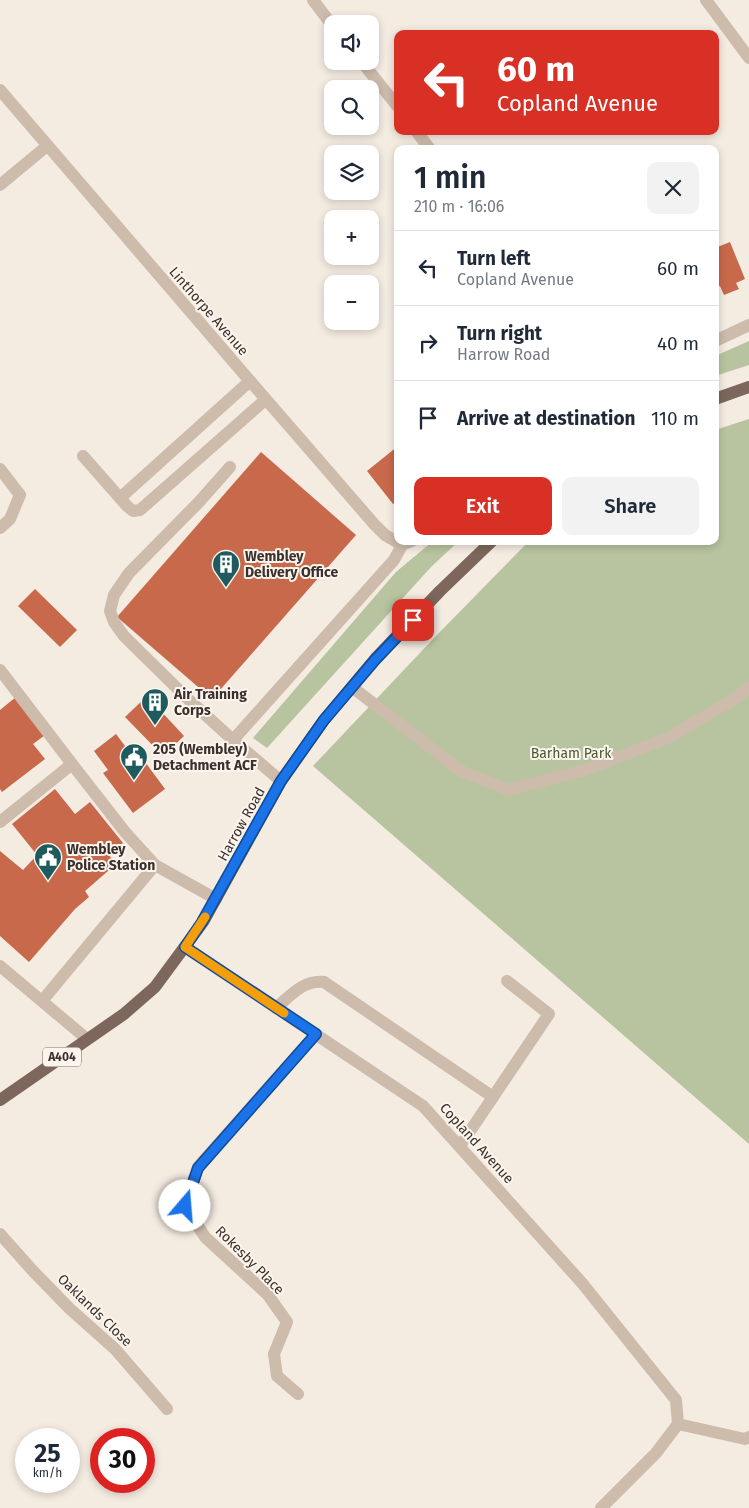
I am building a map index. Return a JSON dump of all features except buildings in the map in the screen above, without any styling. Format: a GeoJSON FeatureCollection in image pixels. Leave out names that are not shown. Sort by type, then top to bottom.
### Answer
{"type":"FeatureCollection","features":[{"type":"Feature","properties":{"kind":"main road"},"geometry":{"type":"LineString","coordinates":[[719,398],[749,387]]}},
{"type":"Feature","properties":{"kind":"main road","name":"Harrow Road"},"geometry":{"type":"LineString","coordinates":[[0,1100],[124,1014],[155,987],[202,922],[281,781],[324,720],[375,660],[440,591],[488,545]]}},
{"type":"Feature","properties":{"kind":"street"},"geometry":{"type":"LineString","coordinates":[[313,0],[324,15]]}},
{"type":"Feature","properties":{"kind":"street"},"geometry":{"type":"LineString","coordinates":[[706,0],[749,58]]}},
{"type":"Feature","properties":{"kind":"street"},"geometry":{"type":"LineString","coordinates":[[368,70],[394,102]]}},
{"type":"Feature","properties":{"kind":"street","name":"Linthorpe Avenue"},"geometry":{"type":"LineString","coordinates":[[0,90],[265,400],[374,524],[385,534],[394,538]]}},
{"type":"Feature","properties":{"kind":"street"},"geometry":{"type":"LineString","coordinates":[[419,135],[427,145]]}},
{"type":"Feature","properties":{"kind":"street"},"geometry":{"type":"LineString","coordinates":[[0,185],[47,146]]}},
{"type":"Feature","properties":{"kind":"street"},"geometry":{"type":"LineString","coordinates":[[719,339],[749,325]]}},
{"type":"Feature","properties":{"kind":"street"},"geometry":{"type":"LineString","coordinates":[[120,498],[250,381]]}},
{"type":"Feature","properties":{"kind":"street"},"geometry":{"type":"LineString","coordinates":[[83,456],[133,511],[140,510],[265,400]]}},
{"type":"Feature","properties":{"kind":"street"},"geometry":{"type":"LineString","coordinates":[[230,467],[199,502],[129,573],[114,595],[110,611],[114,622],[124,636],[233,740],[281,781]]}},
{"type":"Feature","properties":{"kind":"street"},"geometry":{"type":"LineString","coordinates":[[0,469],[20,494],[10,519],[0,528]]}},
{"type":"Feature","properties":{"kind":"street"},"geometry":{"type":"LineString","coordinates":[[233,740],[405,545]]}},
{"type":"Feature","properties":{"kind":"street"},"geometry":{"type":"LineString","coordinates":[[0,670],[125,832],[155,865],[216,899]]}},
{"type":"Feature","properties":{"kind":"street"},"geometry":{"type":"LineString","coordinates":[[352,687],[461,771],[510,790],[588,769],[670,737],[739,696],[749,687]]}},
{"type":"Feature","properties":{"kind":"street"},"geometry":{"type":"LineString","coordinates":[[0,822],[72,764]]}},
{"type":"Feature","properties":{"kind":"street"},"geometry":{"type":"LineString","coordinates":[[42,1001],[155,865]]}},
{"type":"Feature","properties":{"kind":"street","name":"Copland Avenue"},"geometry":{"type":"LineString","coordinates":[[185,947],[423,1106],[582,1283],[676,1400],[678,1424]]}},
{"type":"Feature","properties":{"kind":"street"},"geometry":{"type":"LineString","coordinates":[[0,966],[87,1039]]}},
{"type":"Feature","properties":{"kind":"street"},"geometry":{"type":"LineString","coordinates":[[276,1008],[306,984],[314,981],[324,982],[493,1097]]}},
{"type":"Feature","properties":{"kind":"street"},"geometry":{"type":"LineString","coordinates":[[460,1146],[549,1014],[506,981]]}},
{"type":"Feature","properties":{"kind":"street","name":"Rokesby Place"},"geometry":{"type":"LineString","coordinates":[[298,1394],[277,1376],[274,1354],[286,1322],[268,1296],[204,1237],[185,1206],[198,1168],[316,1034]]}},
{"type":"Feature","properties":{"kind":"street","name":"Oaklands Close"},"geometry":{"type":"LineString","coordinates":[[0,1234],[64,1302],[115,1349],[167,1409]]}},
{"type":"Feature","properties":{"kind":"street"},"geometry":{"type":"LineString","coordinates":[[601,1508],[656,1453],[678,1424],[745,1439],[749,1437]]}},
{"type":"Feature","properties":{"kind":"green space"},"geometry":{"type":"Polygon","coordinates":[[[749,341],[749,365],[719,375],[719,354],[749,341]]]}},
{"type":"Feature","properties":{"kind":"green space","name":"Barham Park"},"geometry":{"type":"Polygon","coordinates":[[[749,419],[749,1144],[313,766],[525,545],[719,545],[719,429],[749,419]]]}},
{"type":"Feature","properties":{"kind":"green space"},"geometry":{"type":"Polygon","coordinates":[[[428,545],[455,545],[431,567],[267,748],[253,738],[396,572],[428,545]]]}},
{"type":"Feature","properties":{"kind":"slow traffic"},"geometry":{"type":"LineString","coordinates":[[205,917],[185,947],[284,1013]]}},
{"type":"Feature","properties":{"kind":"place","name":"Wembley Delivery Office"},"geometry":{"type":"Point","coordinates":[226,588]}},
{"type":"Feature","properties":{"kind":"place","name":"Air Training Corps"},"geometry":{"type":"Point","coordinates":[155,726]}},
{"type":"Feature","properties":{"kind":"place","name":"205 (Wembley) Detachment ACF"},"geometry":{"type":"Point","coordinates":[134,781]}},
{"type":"Feature","properties":{"kind":"place","name":"Wembley Police Station"},"geometry":{"type":"Point","coordinates":[48,881]}},
{"type":"Feature","properties":{"kind":"route"},"geometry":{"type":"LineString","coordinates":[[185,1206],[198,1168],[316,1034],[185,947],[202,922],[281,781],[324,720],[375,660],[413,620]]}}]}
